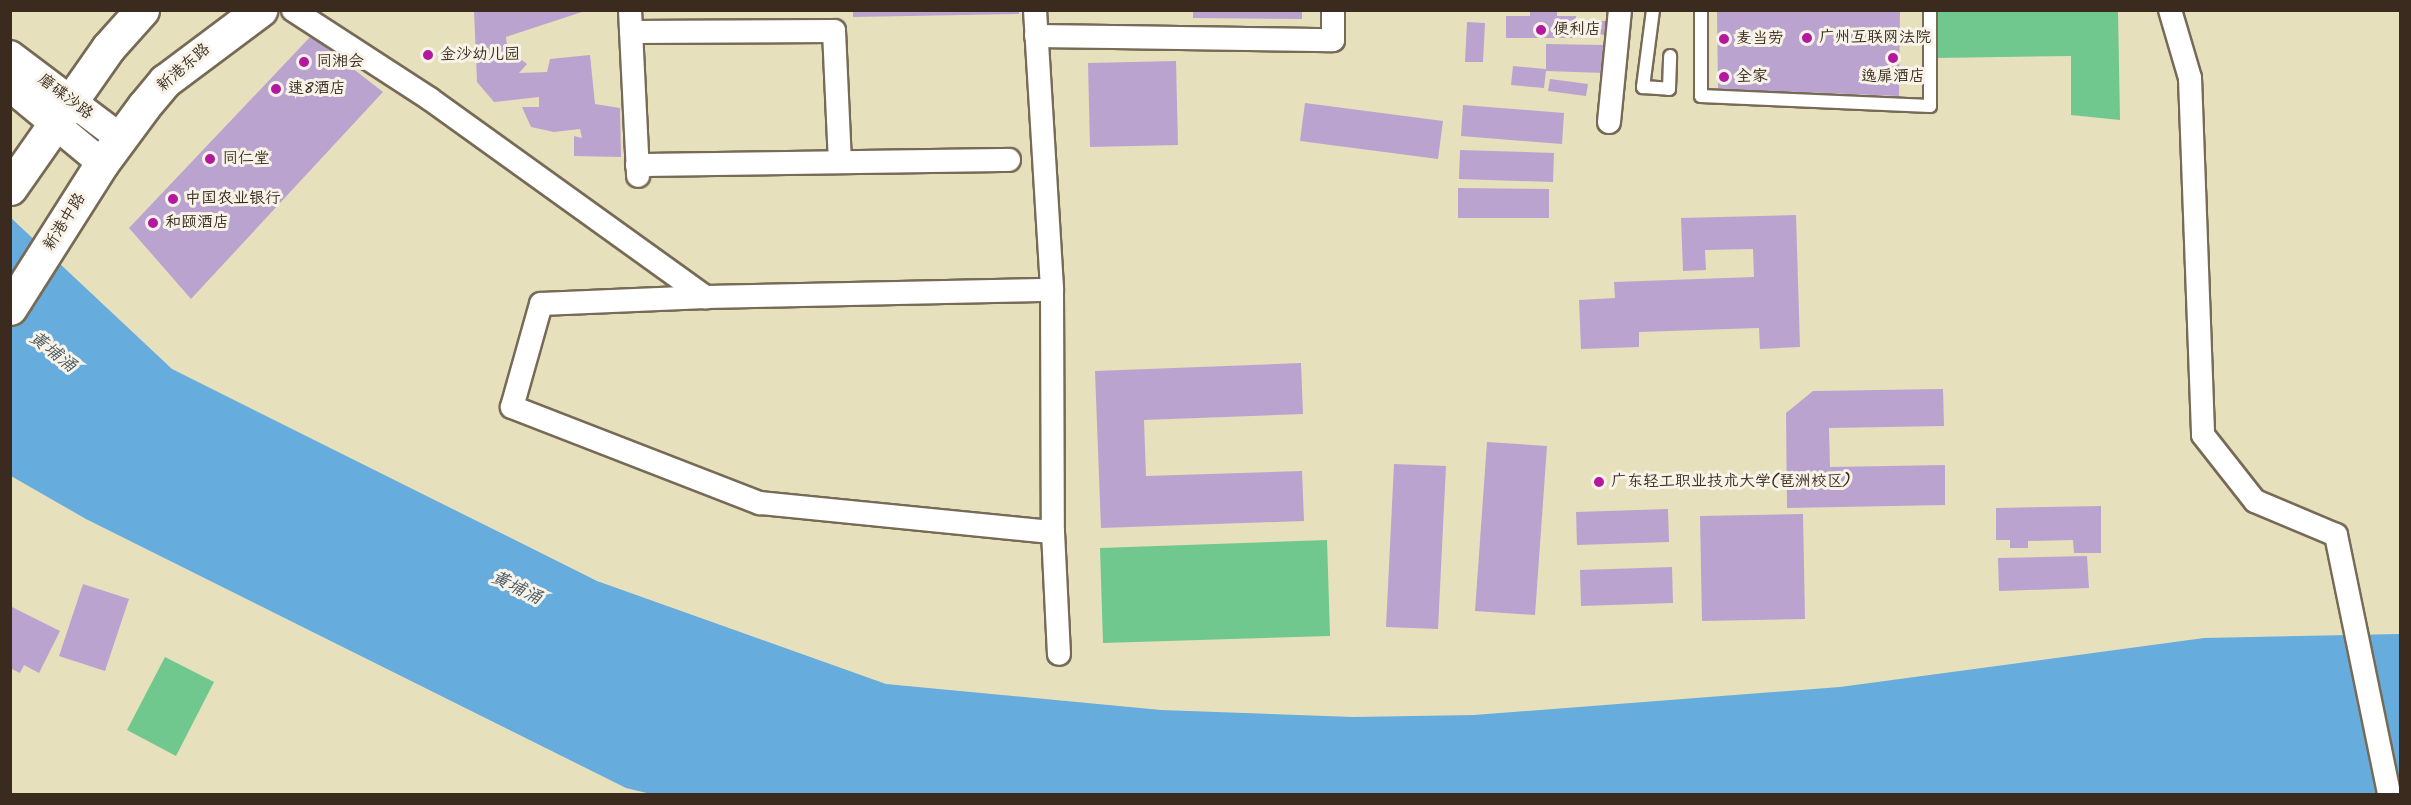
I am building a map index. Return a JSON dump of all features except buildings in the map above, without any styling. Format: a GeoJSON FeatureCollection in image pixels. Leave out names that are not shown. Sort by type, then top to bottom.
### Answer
{"type":"FeatureCollection","features":[{"type":"Feature","properties":{"kind":"main road"},"geometry":{"type":"LineString","coordinates":[[13,183],[108,48],[142,10]]}},
{"type":"Feature","properties":{"kind":"main road","name":"新港东路"},"geometry":{"type":"LineString","coordinates":[[111,150],[165,81],[260,10]]}},
{"type":"Feature","properties":{"kind":"main road","name":"新港中路"},"geometry":{"type":"LineString","coordinates":[[10,308],[111,150]]}},
{"type":"Feature","properties":{"kind":"street"},"geometry":{"type":"LineString","coordinates":[[293,10],[430,99],[706,297]]}},
{"type":"Feature","properties":{"kind":"street"},"geometry":{"type":"LineString","coordinates":[[1035,10],[1052,290],[1053,532],[1059,654]]}},
{"type":"Feature","properties":{"kind":"street"},"geometry":{"type":"LineString","coordinates":[[1036,36],[1333,40],[1333,10]]}},
{"type":"Feature","properties":{"kind":"street"},"geometry":{"type":"LineString","coordinates":[[1609,123],[1620,10]]}},
{"type":"Feature","properties":{"kind":"street"},"geometry":{"type":"LineString","coordinates":[[2170,10],[2190,78],[2203,435],[2255,501],[2336,535],[2389,795]]}},
{"type":"Feature","properties":{"kind":"street"},"geometry":{"type":"LineString","coordinates":[[840,162],[834,31],[631,21],[638,171],[840,162],[1009,160]]}},
{"type":"Feature","properties":{"kind":"street","name":"磨碟沙路"},"geometry":{"type":"LineString","coordinates":[[10,55],[62,111],[111,150]]}},
{"type":"Feature","properties":{"kind":"street","name":"磨碟沙路"},"geometry":{"type":"LineString","coordinates":[[10,87],[62,111]]}},
{"type":"Feature","properties":{"kind":"street"},"geometry":{"type":"LineString","coordinates":[[1052,290],[706,297],[541,304],[512,407],[760,503],[1053,532]]}},
{"type":"Feature","properties":{"kind":"lane"},"geometry":{"type":"LineString","coordinates":[[1653,10],[1643,87],[1669,90],[1670,56]]}},
{"type":"Feature","properties":{"kind":"lane"},"geometry":{"type":"LineString","coordinates":[[1701,10],[1701,96],[1930,106],[1930,10]]}},
{"type":"Feature","properties":{"kind":"green space"},"geometry":{"type":"Polygon","coordinates":[[[1935,11],[2118,11],[2120,120],[2071,115],[2071,56],[1935,58],[1935,11]]]}},
{"type":"Feature","properties":{"kind":"green space"},"geometry":{"type":"Polygon","coordinates":[[[1327,540],[1330,636],[1103,643],[1100,548],[1327,540]]]}},
{"type":"Feature","properties":{"kind":"green space"},"geometry":{"type":"Polygon","coordinates":[[[165,657],[214,682],[176,756],[127,730],[165,657]]]}},
{"type":"Feature","properties":{"kind":"water","name":"黄埔涌"},"geometry":{"type":"Polygon","coordinates":[[[10,217],[172,369],[597,581],[886,684],[1161,710],[1353,717],[1474,715],[1840,687],[2204,638],[2400,634],[2400,794],[651,794],[626,788],[86,519],[11,476],[10,217]]]}},
{"type":"Feature","properties":{"kind":"place","name":"便利店"},"geometry":{"type":"Point","coordinates":[1541,30]}},
{"type":"Feature","properties":{"kind":"place","name":"广州互联网法院"},"geometry":{"type":"Point","coordinates":[1807,38]}},
{"type":"Feature","properties":{"kind":"place","name":"麦当劳"},"geometry":{"type":"Point","coordinates":[1724,39]}},
{"type":"Feature","properties":{"kind":"place","name":"金沙幼儿园"},"geometry":{"type":"Point","coordinates":[428,55]}},
{"type":"Feature","properties":{"kind":"place","name":"逸扉酒店"},"geometry":{"type":"Point","coordinates":[1893,58]}},
{"type":"Feature","properties":{"kind":"place","name":"同湘会"},"geometry":{"type":"Point","coordinates":[304,62]}},
{"type":"Feature","properties":{"kind":"place","name":"全家"},"geometry":{"type":"Point","coordinates":[1724,77]}},
{"type":"Feature","properties":{"kind":"place","name":"速8酒店"},"geometry":{"type":"Point","coordinates":[276,89]}},
{"type":"Feature","properties":{"kind":"place","name":"同仁堂"},"geometry":{"type":"Point","coordinates":[210,159]}},
{"type":"Feature","properties":{"kind":"place","name":"中国农业银行"},"geometry":{"type":"Point","coordinates":[173,199]}},
{"type":"Feature","properties":{"kind":"place","name":"和颐酒店"},"geometry":{"type":"Point","coordinates":[153,223]}},
{"type":"Feature","properties":{"kind":"place","name":"广东轻工职业技术大学(琶洲校区)"},"geometry":{"type":"Point","coordinates":[1599,482]}}]}
